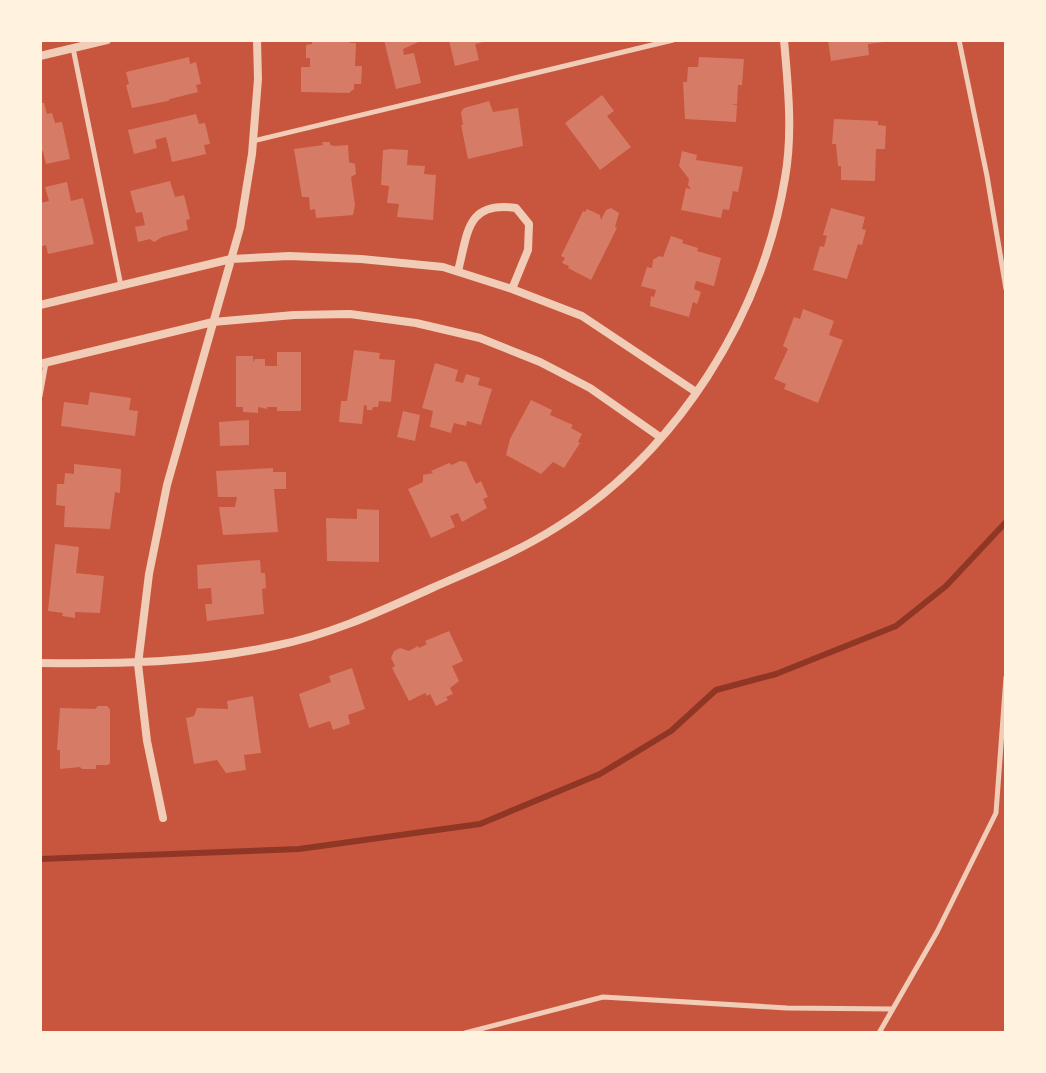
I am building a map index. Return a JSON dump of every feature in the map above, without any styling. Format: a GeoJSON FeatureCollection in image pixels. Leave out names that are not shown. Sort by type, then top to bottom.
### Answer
{"type":"FeatureCollection","features":[{"type":"Feature","properties":{"kind":"street"},"geometry":{"type":"LineString","coordinates":[[40,56],[107,40]]}},
{"type":"Feature","properties":{"kind":"street"},"geometry":{"type":"LineString","coordinates":[[163,818],[147,741],[138,664],[149,574],[167,485],[240,228],[253,141],[258,79],[257,40]]}},
{"type":"Feature","properties":{"kind":"street"},"geometry":{"type":"LineString","coordinates":[[40,663],[138,664],[208,658],[276,646],[343,627],[506,555],[558,527],[604,492],[660,437],[696,392],[721,355],[750,299],[772,239],[786,176],[790,107],[784,40]]}},
{"type":"Feature","properties":{"kind":"street"},"geometry":{"type":"LineString","coordinates":[[458,271],[472,219],[484,209],[499,206],[516,208],[529,224],[528,250],[512,289]]}},
{"type":"Feature","properties":{"kind":"street"},"geometry":{"type":"LineString","coordinates":[[40,305],[231,259],[289,256],[443,267],[582,316],[696,392]]}},
{"type":"Feature","properties":{"kind":"street"},"geometry":{"type":"LineString","coordinates":[[43,363],[213,322],[350,314],[416,323],[480,338],[540,362],[590,388],[660,437]]}},
{"type":"Feature","properties":{"kind":"lane"},"geometry":{"type":"LineString","coordinates":[[253,141],[673,40]]}},
{"type":"Feature","properties":{"kind":"lane"},"geometry":{"type":"LineString","coordinates":[[959,40],[1006,289]]}},
{"type":"Feature","properties":{"kind":"lane"},"geometry":{"type":"LineString","coordinates":[[73,48],[121,286]]}},
{"type":"Feature","properties":{"kind":"lane"},"geometry":{"type":"LineString","coordinates":[[40,396],[43,363]]}},
{"type":"Feature","properties":{"kind":"lane"},"geometry":{"type":"LineString","coordinates":[[879,1033],[937,932],[996,813],[1006,677]]}},
{"type":"Feature","properties":{"kind":"lane"},"geometry":{"type":"LineString","coordinates":[[465,1033],[603,997],[787,1008],[893,1009]]}},
{"type":"Feature","properties":{"kind":"building"},"geometry":{"type":"Polygon","coordinates":[[[312,40],[350,40],[350,43],[356,43],[355,66],[362,66],[361,84],[354,84],[354,89],[349,93],[301,92],[301,67],[310,67],[306,45],[312,44],[312,40]]]}},
{"type":"Feature","properties":{"kind":"building"},"geometry":{"type":"Polygon","coordinates":[[[384,40],[423,40],[403,49],[404,55],[414,53],[421,83],[396,89],[384,40]]]}},
{"type":"Feature","properties":{"kind":"building"},"geometry":{"type":"Polygon","coordinates":[[[449,40],[488,41],[475,44],[479,60],[455,66],[449,40]]]}},
{"type":"Feature","properties":{"kind":"building"},"geometry":{"type":"Polygon","coordinates":[[[828,40],[884,42],[868,44],[869,55],[831,61],[828,40]]]}},
{"type":"Feature","properties":{"kind":"building"},"geometry":{"type":"Polygon","coordinates":[[[189,57],[190,64],[196,62],[201,84],[196,85],[198,92],[132,108],[126,72],[189,57]]]}},
{"type":"Feature","properties":{"kind":"building"},"geometry":{"type":"Polygon","coordinates":[[[699,57],[744,59],[737,104],[731,105],[737,105],[736,122],[685,119],[683,82],[687,82],[688,67],[698,67],[699,57]]]}},
{"type":"Feature","properties":{"kind":"building"},"geometry":{"type":"Polygon","coordinates":[[[602,95],[614,111],[607,116],[631,147],[600,170],[565,123],[602,95]]]}},
{"type":"Feature","properties":{"kind":"building"},"geometry":{"type":"Polygon","coordinates":[[[489,101],[493,112],[518,108],[523,146],[468,159],[461,112],[464,108],[489,101]]]}},
{"type":"Feature","properties":{"kind":"building"},"geometry":{"type":"Polygon","coordinates":[[[40,103],[44,103],[47,114],[52,113],[55,123],[62,122],[70,159],[46,164],[43,151],[40,152],[40,103]]]}},
{"type":"Feature","properties":{"kind":"building"},"geometry":{"type":"Polygon","coordinates":[[[196,114],[199,124],[205,123],[210,144],[204,145],[206,154],[172,162],[166,137],[155,140],[157,148],[134,154],[128,130],[196,114]]]}},
{"type":"Feature","properties":{"kind":"building"},"geometry":{"type":"Polygon","coordinates":[[[834,119],[878,121],[878,125],[886,126],[885,149],[876,149],[875,181],[841,180],[836,144],[832,144],[834,119]]]}},
{"type":"Feature","properties":{"kind":"building"},"geometry":{"type":"Polygon","coordinates":[[[322,142],[335,146],[348,145],[349,162],[355,164],[356,174],[351,177],[355,205],[353,215],[316,218],[315,209],[310,210],[309,197],[302,197],[294,149],[323,145],[322,142]]]}},
{"type":"Feature","properties":{"kind":"building"},"geometry":{"type":"Polygon","coordinates":[[[383,150],[408,150],[407,165],[425,166],[424,174],[436,175],[433,220],[397,217],[399,204],[387,203],[389,186],[381,185],[383,150]]]}},
{"type":"Feature","properties":{"kind":"building"},"geometry":{"type":"Polygon","coordinates":[[[682,151],[697,155],[696,160],[743,167],[738,192],[733,191],[729,210],[723,209],[721,218],[681,210],[686,188],[691,189],[689,179],[679,166],[682,151]]]}},
{"type":"Feature","properties":{"kind":"building"},"geometry":{"type":"Polygon","coordinates":[[[170,181],[175,197],[184,195],[190,219],[186,220],[188,230],[154,242],[150,239],[138,242],[135,227],[145,225],[142,212],[136,213],[130,191],[170,181]]]}},
{"type":"Feature","properties":{"kind":"building"},"geometry":{"type":"Polygon","coordinates":[[[67,182],[71,201],[83,198],[94,244],[48,254],[46,245],[40,247],[40,203],[49,201],[45,187],[67,182]]]}},
{"type":"Feature","properties":{"kind":"building"},"geometry":{"type":"Polygon","coordinates":[[[611,208],[619,213],[617,228],[591,280],[568,268],[562,263],[565,258],[561,256],[583,211],[587,209],[600,215],[601,220],[606,210],[611,208]]]}},
{"type":"Feature","properties":{"kind":"building"},"geometry":{"type":"Polygon","coordinates":[[[831,208],[865,217],[862,245],[858,244],[847,279],[813,270],[820,246],[824,247],[827,236],[823,235],[831,208]]]}},
{"type":"Feature","properties":{"kind":"building"},"geometry":{"type":"Polygon","coordinates":[[[671,236],[698,248],[697,251],[721,258],[714,286],[696,281],[694,289],[701,292],[697,304],[693,302],[689,317],[650,306],[651,296],[654,297],[656,290],[641,286],[647,267],[652,268],[653,260],[663,257],[671,236]]]}},
{"type":"Feature","properties":{"kind":"building"},"geometry":{"type":"Polygon","coordinates":[[[803,309],[834,321],[829,335],[843,340],[818,403],[784,389],[786,384],[774,379],[788,349],[783,346],[794,317],[800,319],[803,309]]]}},
{"type":"Feature","properties":{"kind":"building"},"geometry":{"type":"Polygon","coordinates":[[[354,350],[380,353],[379,359],[395,360],[391,402],[379,401],[378,407],[372,410],[367,410],[364,405],[362,424],[339,422],[341,401],[347,401],[354,350]]]}},
{"type":"Feature","properties":{"kind":"building"},"geometry":{"type":"Polygon","coordinates":[[[277,352],[301,352],[301,411],[258,407],[258,413],[243,412],[243,407],[236,407],[236,356],[253,356],[253,362],[255,359],[265,359],[265,366],[277,366],[277,352]]]}},
{"type":"Feature","properties":{"kind":"building"},"geometry":{"type":"Polygon","coordinates":[[[435,363],[458,370],[455,381],[463,383],[466,374],[480,378],[478,385],[492,389],[481,425],[467,421],[466,426],[454,423],[451,433],[430,427],[433,411],[422,408],[435,363]]]}},
{"type":"Feature","properties":{"kind":"building"},"geometry":{"type":"Polygon","coordinates":[[[90,392],[131,398],[129,410],[138,411],[135,436],[61,426],[64,402],[88,405],[90,392]]]}},
{"type":"Feature","properties":{"kind":"building"},"geometry":{"type":"Polygon","coordinates":[[[531,400],[552,410],[550,415],[573,425],[571,428],[582,434],[580,443],[564,468],[553,462],[541,474],[506,455],[510,439],[531,400]]]}},
{"type":"Feature","properties":{"kind":"building"},"geometry":{"type":"Polygon","coordinates":[[[403,411],[420,415],[415,441],[397,437],[403,411]]]}},
{"type":"Feature","properties":{"kind":"building"},"geometry":{"type":"Polygon","coordinates":[[[249,420],[249,445],[220,446],[219,422],[249,420]]]}},
{"type":"Feature","properties":{"kind":"building"},"geometry":{"type":"Polygon","coordinates":[[[460,461],[466,462],[476,484],[481,481],[488,497],[483,499],[487,508],[462,522],[458,513],[450,516],[455,527],[431,538],[408,489],[423,482],[423,475],[460,461]]]}},
{"type":"Feature","properties":{"kind":"building"},"geometry":{"type":"Polygon","coordinates":[[[74,464],[121,469],[120,493],[115,492],[110,529],[64,527],[65,506],[56,505],[57,484],[64,484],[65,473],[74,474],[74,464]]]}},
{"type":"Feature","properties":{"kind":"building"},"geometry":{"type":"Polygon","coordinates":[[[273,468],[273,472],[286,472],[286,489],[274,489],[278,532],[223,535],[219,507],[235,507],[237,497],[218,497],[216,471],[273,468]]]}},
{"type":"Feature","properties":{"kind":"building"},"geometry":{"type":"Polygon","coordinates":[[[357,509],[379,510],[379,562],[327,561],[326,518],[357,519],[357,509]]]}},
{"type":"Feature","properties":{"kind":"building"},"geometry":{"type":"Polygon","coordinates":[[[55,544],[79,547],[76,573],[104,576],[100,613],[75,612],[75,618],[48,611],[55,544]]]}},
{"type":"Feature","properties":{"kind":"building"},"geometry":{"type":"Polygon","coordinates":[[[260,560],[261,573],[265,573],[266,588],[262,589],[264,614],[207,621],[205,604],[212,604],[211,588],[198,589],[197,565],[260,560]]]}},
{"type":"Feature","properties":{"kind":"building"},"geometry":{"type":"Polygon","coordinates":[[[449,631],[463,661],[452,666],[459,681],[450,688],[453,694],[436,706],[430,694],[427,696],[425,693],[409,701],[392,668],[395,666],[391,658],[394,651],[419,648],[427,644],[425,641],[449,631]]]}},
{"type":"Feature","properties":{"kind":"building"},"geometry":{"type":"Polygon","coordinates":[[[352,668],[365,709],[348,715],[350,724],[333,730],[330,721],[309,728],[299,694],[331,682],[329,676],[352,668]]]}},
{"type":"Feature","properties":{"kind":"building"},"geometry":{"type":"Polygon","coordinates":[[[253,696],[261,753],[244,755],[246,770],[226,773],[217,760],[194,764],[186,718],[194,716],[197,708],[228,709],[227,701],[253,696]]]}},
{"type":"Feature","properties":{"kind":"building"},"geometry":{"type":"Polygon","coordinates":[[[98,706],[110,709],[110,763],[96,765],[96,769],[60,769],[60,750],[57,750],[60,708],[95,709],[98,706]]]}},
{"type":"Feature","properties":{"kind":"waterway"},"geometry":{"type":"LineString","coordinates":[[40,859],[299,849],[480,824],[600,774],[671,731],[716,690],[776,674],[896,626],[946,586],[1006,522]]}}]}
